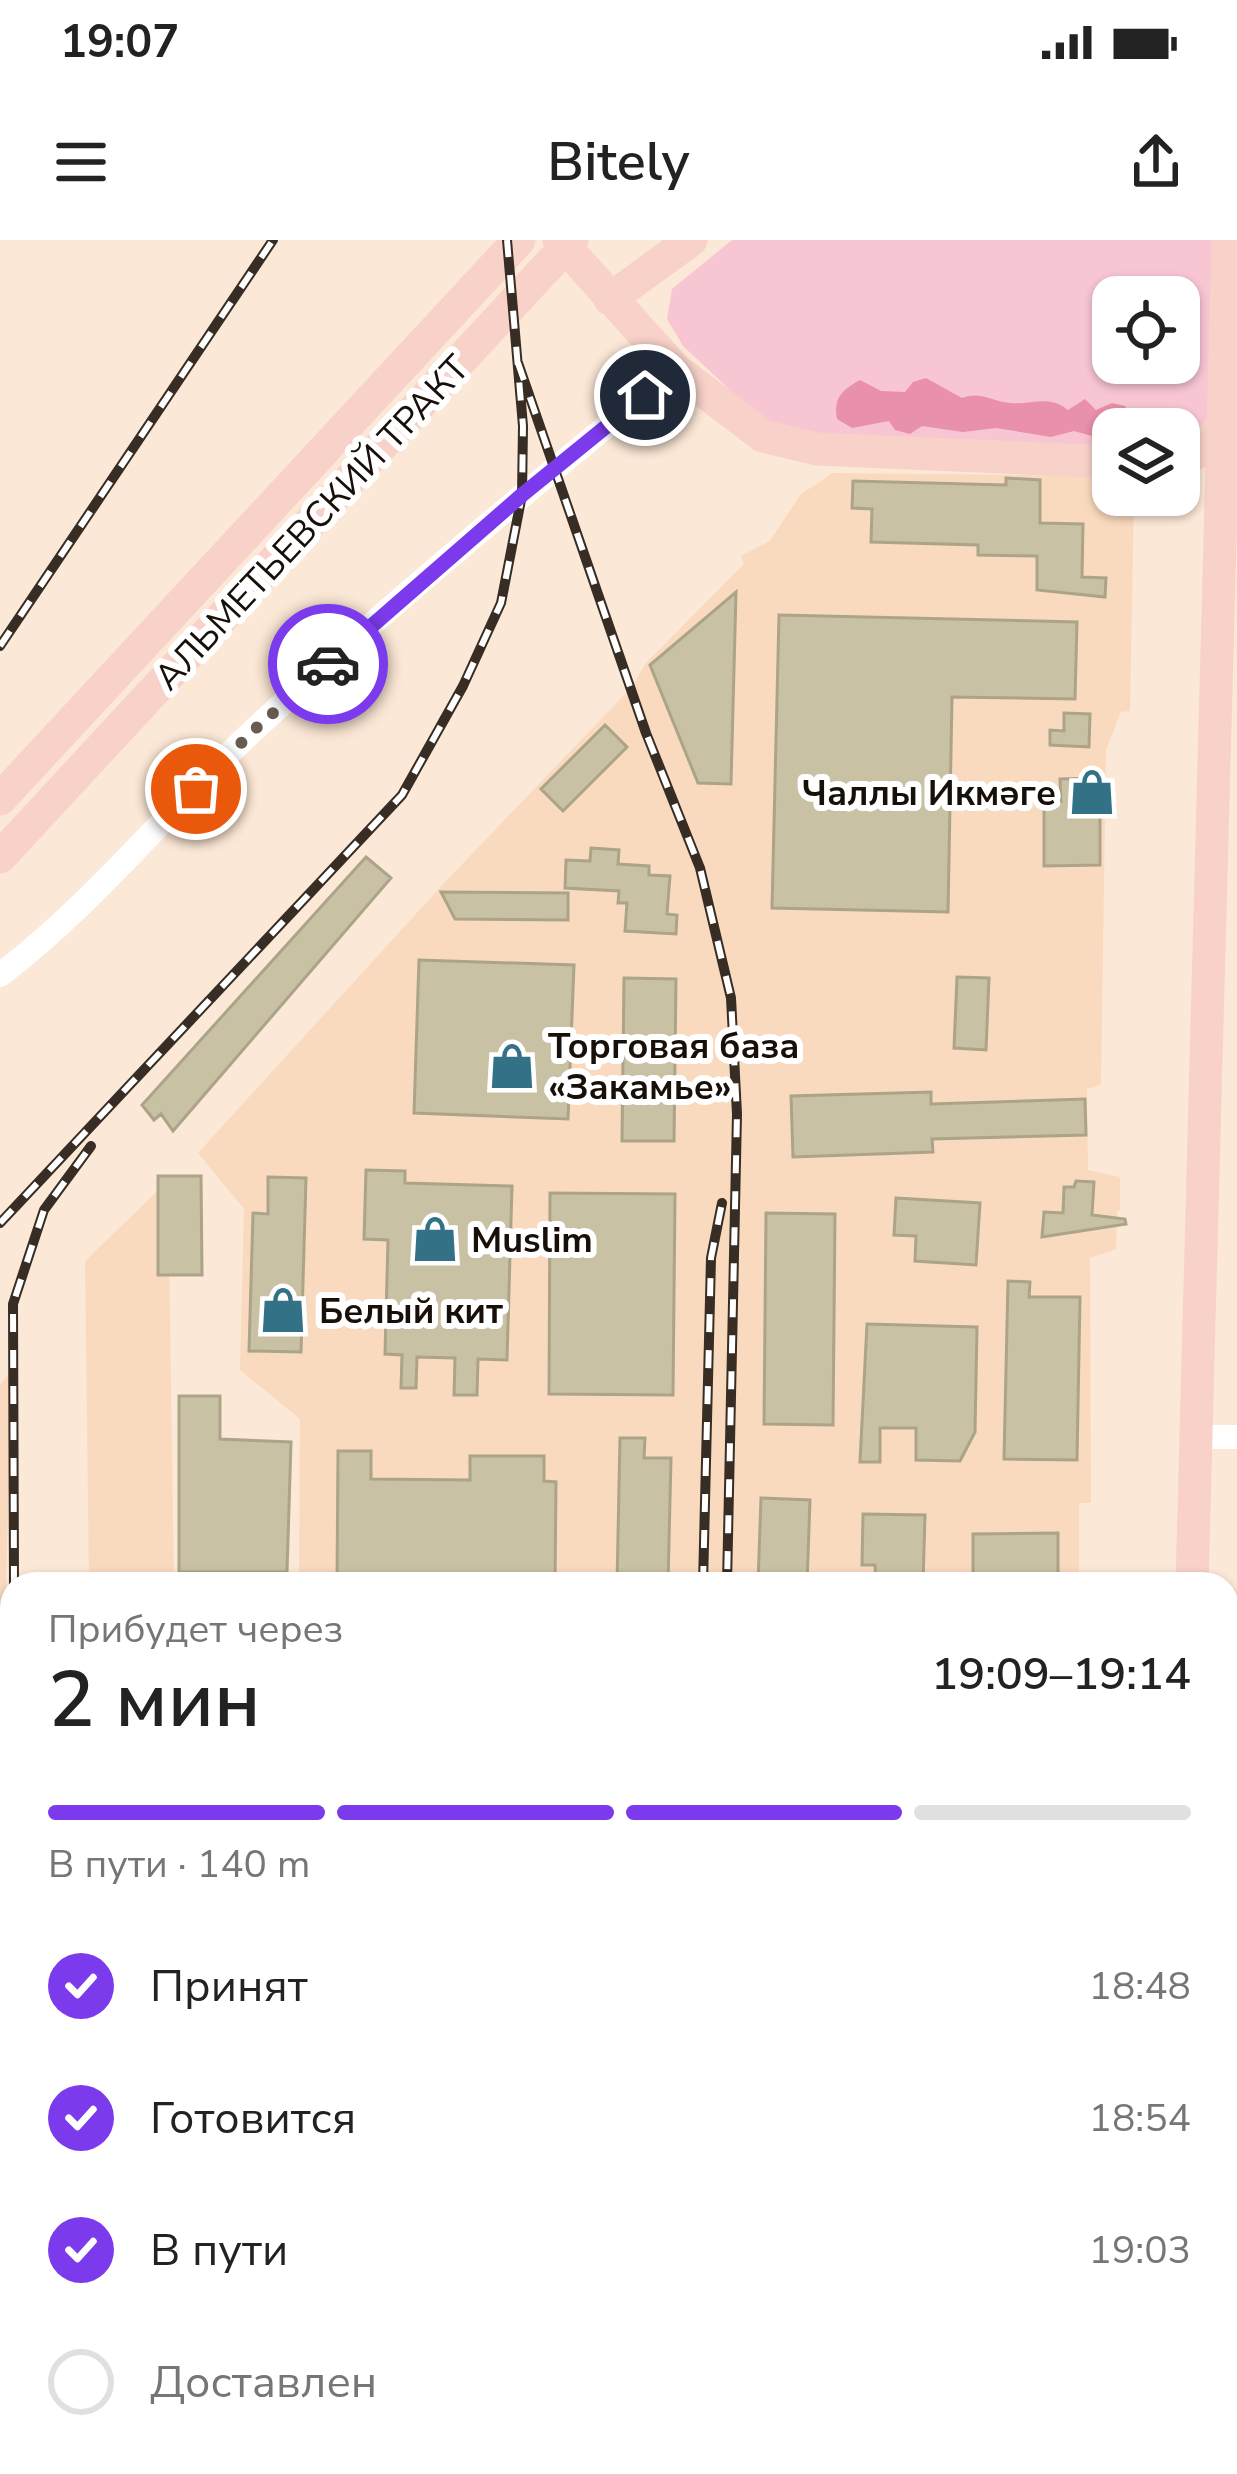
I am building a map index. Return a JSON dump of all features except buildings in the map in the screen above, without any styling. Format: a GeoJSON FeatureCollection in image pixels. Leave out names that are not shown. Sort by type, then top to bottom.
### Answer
{"type":"FeatureCollection","features":[{"type":"Feature","properties":{"kind":"main road","name":"АЛЬМЕТЬЕВСКИЙ ТРАКТ"},"geometry":{"type":"LineString","coordinates":[[0,799],[519,240]]}},
{"type":"Feature","properties":{"kind":"main road"},"geometry":{"type":"LineString","coordinates":[[559,240],[676,370],[752,431],[784,444],[845,451],[1092,461]]}},
{"type":"Feature","properties":{"kind":"main road","name":"АЛЬМЕТЬЕВСКИЙ ТРАКТ"},"geometry":{"type":"LineString","coordinates":[[0,856],[572,240]]}},
{"type":"Feature","properties":{"kind":"main road"},"geometry":{"type":"LineString","coordinates":[[610,298],[691,240]]}},
{"type":"Feature","properties":{"kind":"main road"},"geometry":{"type":"LineString","coordinates":[[1192,1572],[1220,506],[1232,469],[1222,425],[1231,250]]}},
{"type":"Feature","properties":{"kind":"main road"},"geometry":{"type":"LineString","coordinates":[[1200,452],[1222,425]]}},
{"type":"Feature","properties":{"kind":"main road"},"geometry":{"type":"LineString","coordinates":[[1200,484],[1220,506]]}},
{"type":"Feature","properties":{"kind":"street"},"geometry":{"type":"LineString","coordinates":[[0,975],[77,910],[254,730],[522,495],[676,370]]}},
{"type":"Feature","properties":{"kind":"street"},"geometry":{"type":"LineString","coordinates":[[1200,467],[1232,469]]}},
{"type":"Feature","properties":{"kind":"street"},"geometry":{"type":"LineString","coordinates":[[1196,1437],[1237,1437]]}},
{"type":"Feature","properties":{"kind":"shaded area"},"geometry":{"type":"Polygon","coordinates":[[[732,240],[1219,240],[1216,416],[1200,430],[1200,408],[1092,408],[1092,448],[839,439],[762,420],[683,346],[667,319],[672,289],[732,240]]]}},
{"type":"Feature","properties":{"kind":"shaded area"},"geometry":{"type":"Polygon","coordinates":[[[926,378],[962,398],[1047,401],[1068,410],[1085,399],[1094,408],[1092,436],[1074,431],[1051,437],[996,428],[963,432],[922,426],[910,434],[895,430],[889,421],[852,428],[837,419],[840,395],[860,380],[881,391],[905,392],[913,382],[926,378]]]}},
{"type":"Feature","properties":{"kind":"shaded area"},"geometry":{"type":"Polygon","coordinates":[[[833,473],[1092,476],[1092,516],[1134,516],[1130,711],[1121,712],[1106,750],[1101,1085],[1087,1089],[1088,1170],[1120,1177],[1120,1210],[1116,1249],[1090,1258],[1091,1503],[1079,1503],[1079,1572],[299,1572],[300,1419],[240,1370],[244,1209],[198,1153],[445,882],[631,688],[646,663],[744,564],[741,556],[770,541],[801,494],[833,473]]]}},
{"type":"Feature","properties":{"kind":"shaded area"},"geometry":{"type":"Polygon","coordinates":[[[168,1181],[174,1572],[89,1572],[85,1261],[168,1181]]]}},
{"type":"Feature","properties":{"kind":"shaded area"},"geometry":{"type":"Polygon","coordinates":[[[12,1371],[6,1572],[0,1572],[0,1384],[12,1371]]]}},
{"type":"Feature","properties":{"kind":"railway"},"geometry":{"type":"LineString","coordinates":[[0,646],[273,240]]}},
{"type":"Feature","properties":{"kind":"railway"},"geometry":{"type":"LineString","coordinates":[[0,1223],[402,795],[463,686],[501,603],[522,495],[523,426],[507,240]]}},
{"type":"Feature","properties":{"kind":"railway"},"geometry":{"type":"LineString","coordinates":[[518,363],[646,733],[700,868],[731,998],[737,1114],[727,1572]]}},
{"type":"Feature","properties":{"kind":"railway"},"geometry":{"type":"LineString","coordinates":[[14,1572],[13,1304],[44,1210],[91,1146]]}},
{"type":"Feature","properties":{"kind":"railway"},"geometry":{"type":"LineString","coordinates":[[703,1572],[711,1258],[722,1203]]}},
{"type":"Feature","properties":{"kind":"way so far"},"geometry":{"type":"LineString","coordinates":[[196,789],[328,664]]}},
{"type":"Feature","properties":{"kind":"place","name":"Чаллы Икмәге"},"geometry":{"type":"Point","coordinates":[1092,792]}},
{"type":"Feature","properties":{"kind":"place","name":"Торговая база «Закамье»"},"geometry":{"type":"Point","coordinates":[512,1066]}},
{"type":"Feature","properties":{"kind":"place","name":"Muslim"},"geometry":{"type":"Point","coordinates":[435,1239]}},
{"type":"Feature","properties":{"kind":"place","name":"Белый кит"},"geometry":{"type":"Point","coordinates":[283,1310]}},
{"type":"Feature","properties":{"kind":"route"},"geometry":{"type":"LineString","coordinates":[[328,664],[645,395]]}}]}
